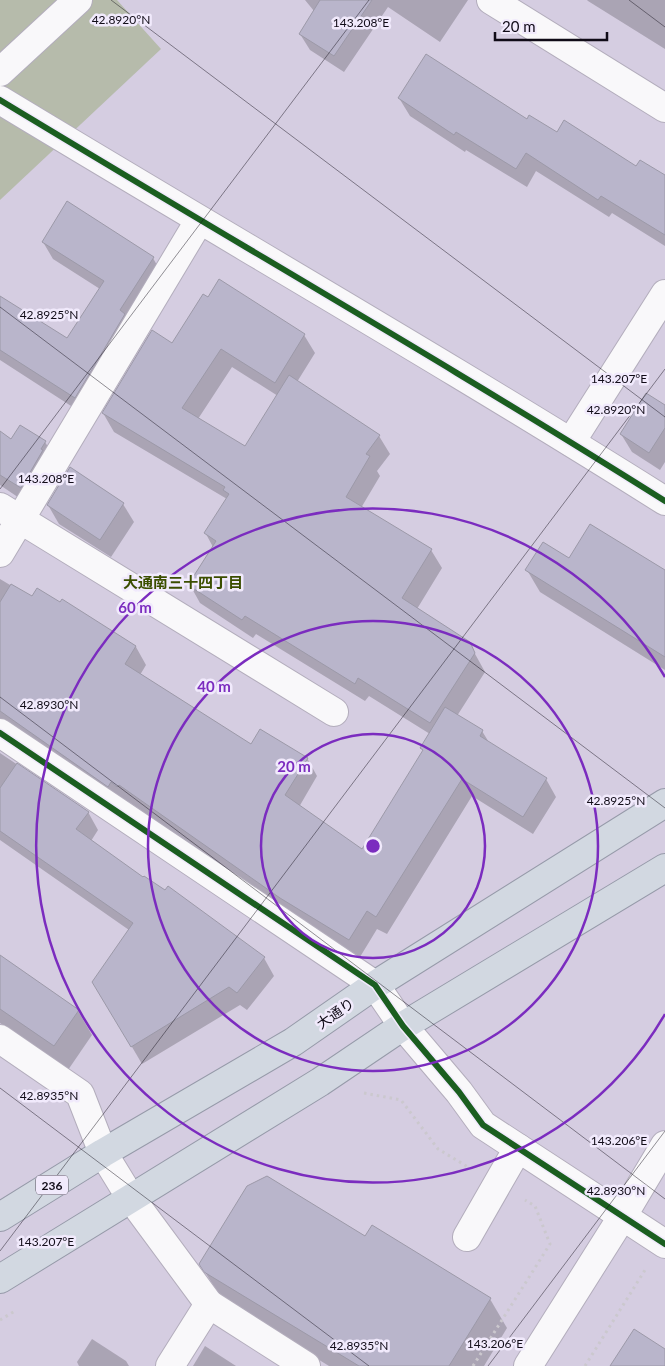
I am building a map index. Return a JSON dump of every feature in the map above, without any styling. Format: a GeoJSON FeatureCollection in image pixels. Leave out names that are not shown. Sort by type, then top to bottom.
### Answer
{"type":"FeatureCollection","features":[{"type":"Feature","properties":{"kind":"highway","name":"大通り"},"geometry":{"type":"LineString","coordinates":[[0,1217],[103,1153],[293,1042],[375,986],[665,803]]}},
{"type":"Feature","properties":{"kind":"highway"},"geometry":{"type":"LineString","coordinates":[[0,1279],[130,1197],[320,1082],[403,1026],[665,868]]}},
{"type":"Feature","properties":{"kind":"street"},"geometry":{"type":"LineString","coordinates":[[0,72],[78,0]]}},
{"type":"Feature","properties":{"kind":"street"},"geometry":{"type":"LineString","coordinates":[[491,0],[665,108]]}},
{"type":"Feature","properties":{"kind":"street"},"geometry":{"type":"LineString","coordinates":[[0,100],[665,501]]}},
{"type":"Feature","properties":{"kind":"street"},"geometry":{"type":"LineString","coordinates":[[0,554],[11,514],[200,221]]}},
{"type":"Feature","properties":{"kind":"street"},"geometry":{"type":"LineString","coordinates":[[570,442],[665,294]]}},
{"type":"Feature","properties":{"kind":"street"},"geometry":{"type":"LineString","coordinates":[[11,514],[334,712]]}},
{"type":"Feature","properties":{"kind":"street"},"geometry":{"type":"LineString","coordinates":[[0,732],[375,986],[403,1026],[459,1092],[483,1125],[664,1243]]}},
{"type":"Feature","properties":{"kind":"street"},"geometry":{"type":"LineString","coordinates":[[0,1039],[80,1094],[103,1153],[130,1197],[209,1304],[306,1366]]}},
{"type":"Feature","properties":{"kind":"street"},"geometry":{"type":"LineString","coordinates":[[528,1366],[665,1145]]}},
{"type":"Feature","properties":{"kind":"street"},"geometry":{"type":"LineString","coordinates":[[467,1237],[518,1148]]}},
{"type":"Feature","properties":{"kind":"street"},"geometry":{"type":"LineString","coordinates":[[170,1366],[209,1304]]}},
{"type":"Feature","properties":{"kind":"path"},"geometry":{"type":"LineString","coordinates":[[355,1097],[364,1093],[401,1100],[438,1149],[471,1168]]}},
{"type":"Feature","properties":{"kind":"path"},"geometry":{"type":"LineString","coordinates":[[473,1366],[550,1244],[535,1206],[519,1196]]}},
{"type":"Feature","properties":{"kind":"path"},"geometry":{"type":"LineString","coordinates":[[585,1366],[664,1243]]}},
{"type":"Feature","properties":{"kind":"green space"},"geometry":{"type":"Polygon","coordinates":[[[0,0],[117,0],[161,49],[0,200],[0,0]]]}},
{"type":"Feature","properties":{"kind":"building"},"geometry":{"type":"Polygon","coordinates":[[[320,0],[372,0],[334,56],[299,34],[320,0]]]}},
{"type":"Feature","properties":{"kind":"building"},"geometry":{"type":"Polygon","coordinates":[[[426,54],[527,119],[529,115],[557,132],[564,120],[636,166],[640,160],[665,175],[665,235],[601,196],[598,200],[526,153],[516,169],[456,132],[454,135],[398,98],[426,54]]]}},
{"type":"Feature","properties":{"kind":"building"},"geometry":{"type":"Polygon","coordinates":[[[67,201],[154,257],[120,310],[125,314],[75,398],[0,350],[0,296],[67,338],[104,281],[42,242],[67,201]]]}},
{"type":"Feature","properties":{"kind":"building"},"geometry":{"type":"Polygon","coordinates":[[[219,279],[305,334],[275,383],[221,349],[182,408],[245,446],[289,375],[380,435],[366,454],[370,456],[346,497],[432,549],[402,598],[470,642],[475,653],[430,723],[358,678],[355,684],[245,616],[242,620],[188,585],[216,541],[204,533],[229,494],[223,490],[225,487],[102,413],[152,330],[172,343],[203,294],[208,297],[219,279]]]}},
{"type":"Feature","properties":{"kind":"building"},"geometry":{"type":"Polygon","coordinates":[[[646,393],[665,405],[665,428],[649,453],[620,434],[646,393]]]}},
{"type":"Feature","properties":{"kind":"building"},"geometry":{"type":"Polygon","coordinates":[[[20,425],[46,441],[41,449],[43,450],[21,488],[0,475],[0,431],[11,439],[20,425]]]}},
{"type":"Feature","properties":{"kind":"building"},"geometry":{"type":"Polygon","coordinates":[[[70,467],[124,503],[100,540],[47,505],[70,467]]]}},
{"type":"Feature","properties":{"kind":"building"},"geometry":{"type":"Polygon","coordinates":[[[590,524],[665,570],[665,657],[525,570],[543,542],[569,558],[590,524]]]}},
{"type":"Feature","properties":{"kind":"building"},"geometry":{"type":"Polygon","coordinates":[[[11,584],[32,596],[37,588],[60,602],[62,599],[136,646],[125,664],[251,744],[260,729],[308,758],[285,795],[362,849],[423,750],[420,748],[445,707],[483,730],[480,736],[547,778],[523,817],[462,779],[376,917],[367,911],[349,940],[280,898],[119,785],[117,787],[111,782],[108,787],[0,711],[0,602],[11,584]]]}},
{"type":"Feature","properties":{"kind":"building"},"geometry":{"type":"Polygon","coordinates":[[[17,763],[89,812],[76,829],[143,877],[165,890],[168,886],[265,957],[237,993],[229,987],[131,1047],[92,982],[133,923],[0,831],[0,788],[17,763]]]}},
{"type":"Feature","properties":{"kind":"building"},"geometry":{"type":"Polygon","coordinates":[[[0,955],[79,1010],[54,1046],[0,1009],[0,955]]]}},
{"type":"Feature","properties":{"kind":"building"},"geometry":{"type":"Polygon","coordinates":[[[267,1176],[365,1236],[372,1225],[491,1298],[449,1366],[359,1366],[204,1272],[199,1264],[247,1186],[267,1176]]]}},
{"type":"Feature","properties":{"kind":"building"},"geometry":{"type":"Polygon","coordinates":[[[634,1329],[665,1349],[665,1366],[610,1366],[634,1329]]]}},
{"type":"Feature","properties":{"kind":"cycle path"},"geometry":{"type":"LineString","coordinates":[[0,100],[417,349],[665,501]]}},
{"type":"Feature","properties":{"kind":"cycle path"},"geometry":{"type":"LineString","coordinates":[[0,733],[375,985],[403,1026],[459,1092],[483,1125],[665,1244]]}},
{"type":"Feature","properties":{"kind":"district","name":"大通南三十四丁目"},"geometry":{"type":"Point","coordinates":[183,582]}}]}
